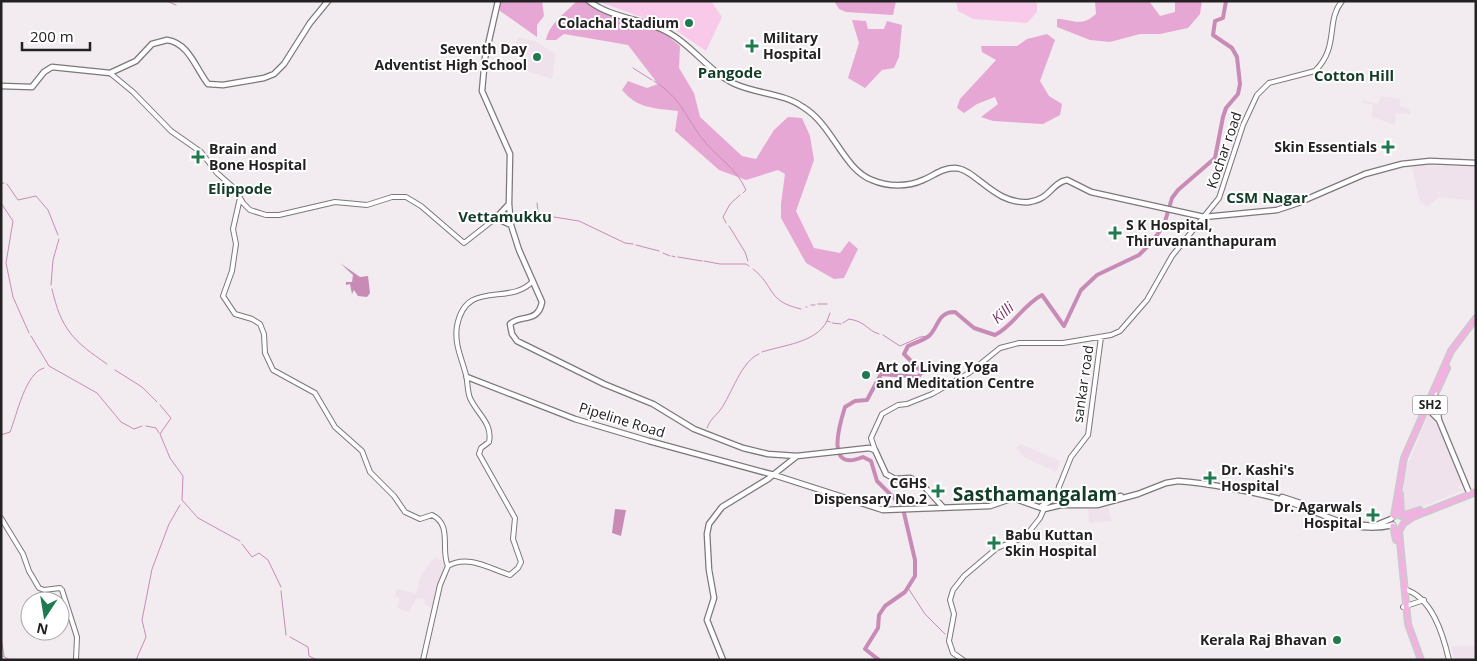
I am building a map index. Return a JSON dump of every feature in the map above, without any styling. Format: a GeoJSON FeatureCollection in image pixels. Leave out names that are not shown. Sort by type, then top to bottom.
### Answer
{"type":"FeatureCollection","features":[{"type":"Feature","properties":{"kind":"main road"},"geometry":{"type":"LineString","coordinates":[[1,86],[32,87],[44,72],[52,68],[110,74],[136,61],[152,44],[167,40],[178,44],[190,56],[208,84],[216,86],[267,77],[284,64],[310,23],[328,1]]}},
{"type":"Feature","properties":{"kind":"main road"},"geometry":{"type":"LineString","coordinates":[[498,1],[485,58],[482,91],[511,158],[509,204],[511,225],[519,250],[542,302],[538,312],[510,324],[512,334],[523,345],[604,384],[653,404],[694,429],[754,451],[797,456],[846,450],[874,450],[886,474],[891,478],[915,480],[927,488],[941,504]]}},
{"type":"Feature","properties":{"kind":"main road"},"geometry":{"type":"LineString","coordinates":[[589,1],[602,9],[671,33],[718,73],[736,84],[791,100],[804,107],[829,131],[855,170],[872,180],[890,184],[913,184],[943,168],[957,168],[993,192],[1015,200],[1030,202],[1045,198],[1061,182],[1067,180],[1091,192],[1204,217],[1277,210],[1374,171],[1425,161],[1476,164]]}},
{"type":"Feature","properties":{"kind":"main road"},"geometry":{"type":"LineString","coordinates":[[509,204],[496,218],[511,225]]}},
{"type":"Feature","properties":{"kind":"main road"},"geometry":{"type":"LineString","coordinates":[[1404,606],[1393,522],[1402,464],[1454,346],[1476,318]]}},
{"type":"Feature","properties":{"kind":"main road","name":"SH2"},"geometry":{"type":"LineString","coordinates":[[1401,516],[1400,494],[1405,466],[1428,408],[1456,348],[1476,323]]}},
{"type":"Feature","properties":{"kind":"main road","name":"Pipeline Road"},"geometry":{"type":"LineString","coordinates":[[467,377],[575,419],[774,475],[870,508],[891,511],[941,504],[987,505],[1008,495],[1044,506]]}},
{"type":"Feature","properties":{"kind":"main road"},"geometry":{"type":"LineString","coordinates":[[1271,496],[1346,524],[1374,529],[1393,522],[1401,516],[1419,512],[1472,490],[1467,484],[1439,420],[1435,394]]}},
{"type":"Feature","properties":{"kind":"main road"},"geometry":{"type":"LineString","coordinates":[[1428,408],[1439,420]]}},
{"type":"Feature","properties":{"kind":"main road"},"geometry":{"type":"LineString","coordinates":[[723,660],[708,620],[714,598],[709,570],[708,524],[722,507],[774,475],[797,456]]}},
{"type":"Feature","properties":{"kind":"main road"},"geometry":{"type":"LineString","coordinates":[[1044,506],[1057,501],[1103,504],[1138,494],[1166,483],[1178,481],[1297,501],[1355,524],[1374,526],[1393,522],[1403,524],[1419,512]]}},
{"type":"Feature","properties":{"kind":"main road"},"geometry":{"type":"LineString","coordinates":[[1044,506],[1057,501]]}},
{"type":"Feature","properties":{"kind":"main road"},"geometry":{"type":"LineString","coordinates":[[1401,516],[1403,524],[1399,545],[1404,589],[1405,622],[1420,660]]}},
{"type":"Feature","properties":{"kind":"street","name":"Kochar road"},"geometry":{"type":"LineString","coordinates":[[874,450],[871,438],[882,414],[898,405],[907,404],[932,394],[969,373],[1000,348],[1014,344],[1050,344],[1101,337],[1120,331],[1147,300],[1172,256],[1211,211],[1220,196],[1243,125],[1257,95],[1269,83],[1314,71],[1318,67],[1324,60],[1332,40],[1334,17],[1342,1]]}},
{"type":"Feature","properties":{"kind":"street"},"geometry":{"type":"LineString","coordinates":[[110,74],[133,92],[171,131],[201,152],[217,172],[233,187],[240,198],[241,204],[233,228],[235,251],[232,270],[223,296],[235,314],[252,319],[260,324],[264,334],[265,353],[274,370],[315,393],[336,427],[362,451],[373,476],[394,496],[405,512],[418,518],[432,515],[439,519],[444,530],[448,566],[440,585],[423,660]]}},
{"type":"Feature","properties":{"kind":"street"},"geometry":{"type":"LineString","coordinates":[[241,204],[254,212],[272,216],[299,212],[334,202],[367,205],[392,197],[406,197],[415,201],[464,243],[496,218]]}},
{"type":"Feature","properties":{"kind":"street"},"geometry":{"type":"LineString","coordinates":[[528,287],[533,281]]}},
{"type":"Feature","properties":{"kind":"street"},"geometry":{"type":"LineString","coordinates":[[448,566],[458,561],[469,561],[510,575],[518,568],[521,559],[513,539],[516,523],[513,512],[479,454],[481,448],[489,443],[489,425],[471,400],[467,388],[467,377],[456,340],[461,312],[478,297],[509,293],[528,287],[536,289]]}},
{"type":"Feature","properties":{"kind":"street","name":"sankar road"},"geometry":{"type":"LineString","coordinates":[[1057,501],[1059,486],[1071,457],[1081,446],[1089,429],[1101,337]]}},
{"type":"Feature","properties":{"kind":"street"},"geometry":{"type":"LineString","coordinates":[[963,660],[953,653],[949,641],[954,614],[950,600],[953,590],[965,575],[997,548],[1025,537],[1040,518],[1044,506]]}},
{"type":"Feature","properties":{"kind":"street"},"geometry":{"type":"LineString","coordinates":[[1,518],[20,548],[29,571],[39,588],[44,590],[60,588],[62,590],[77,637],[76,660]]}},
{"type":"Feature","properties":{"kind":"street"},"geometry":{"type":"LineString","coordinates":[[1404,589],[1424,600],[1440,632],[1449,660]]}},
{"type":"Feature","properties":{"kind":"street"},"geometry":{"type":"LineString","coordinates":[[1404,606],[1424,600]]}},
{"type":"Feature","properties":{"kind":"shaded area"},"geometry":{"type":"Polygon","coordinates":[[[500,1],[542,1],[544,16],[537,25],[537,37],[500,11],[500,1]]]}},
{"type":"Feature","properties":{"kind":"shaded area"},"geometry":{"type":"Polygon","coordinates":[[[577,1],[584,1],[594,8],[664,33],[680,46],[679,68],[694,93],[700,117],[742,156],[756,159],[774,130],[788,117],[802,118],[810,136],[814,160],[796,211],[814,248],[840,253],[849,241],[858,249],[844,278],[834,279],[806,263],[781,218],[785,174],[778,170],[746,180],[719,170],[675,131],[678,111],[647,107],[634,101],[622,90],[628,81],[647,88],[658,84],[628,45],[564,34],[556,40],[546,40],[554,24],[577,1]]]}},
{"type":"Feature","properties":{"kind":"shaded area","name":"Colachal Stadium"},"geometry":{"type":"Polygon","coordinates":[[[597,1],[711,1],[722,17],[706,51],[674,29],[597,1]]]}},
{"type":"Feature","properties":{"kind":"shaded area"},"geometry":{"type":"Polygon","coordinates":[[[834,1],[896,1],[893,15],[846,12],[839,9],[834,1]]]}},
{"type":"Feature","properties":{"kind":"shaded area"},"geometry":{"type":"Polygon","coordinates":[[[956,1],[1037,1],[1037,12],[1027,23],[973,19],[958,11],[956,1]]]}},
{"type":"Feature","properties":{"kind":"shaded area"},"geometry":{"type":"Polygon","coordinates":[[[1095,1],[1149,1],[1160,16],[1175,12],[1175,1],[1202,1],[1200,14],[1188,28],[1160,34],[1140,34],[1110,42],[1090,40],[1057,27],[1057,19],[1077,22],[1086,21],[1096,14],[1095,1]]]}},
{"type":"Feature","properties":{"kind":"shaded area"},"geometry":{"type":"Polygon","coordinates":[[[852,20],[866,21],[868,29],[884,29],[887,21],[902,25],[899,57],[894,68],[882,70],[865,88],[848,78],[859,43],[852,20]]]}},
{"type":"Feature","properties":{"kind":"shaded area"},"geometry":{"type":"Polygon","coordinates":[[[1047,34],[1055,40],[1040,81],[1049,96],[1062,104],[1060,115],[1043,124],[993,121],[981,117],[998,104],[995,97],[977,104],[964,113],[957,108],[960,99],[996,60],[982,52],[981,46],[1017,46],[1027,39],[1047,34]]]}},
{"type":"Feature","properties":{"kind":"shaded area","name":"Seventh Day Adventist High School"},"geometry":{"type":"Polygon","coordinates":[[[518,37],[535,41],[556,54],[552,79],[522,69],[520,66],[521,58],[513,52],[518,37]]]}},
{"type":"Feature","properties":{"kind":"shaded area"},"geometry":{"type":"Polygon","coordinates":[[[1381,96],[1401,99],[1399,106],[1410,109],[1410,114],[1396,113],[1395,125],[1371,117],[1373,105],[1362,102],[1362,100],[1378,104],[1381,96]]]}},
{"type":"Feature","properties":{"kind":"shaded area"},"geometry":{"type":"Polygon","coordinates":[[[1417,165],[1476,167],[1476,201],[1439,197],[1427,207],[1420,202],[1412,168],[1417,165]]]}},
{"type":"Feature","properties":{"kind":"shaded area"},"geometry":{"type":"Polygon","coordinates":[[[340,263],[360,277],[368,276],[370,293],[367,297],[358,296],[354,290],[352,294],[350,284],[346,285],[346,282],[352,282],[353,275],[340,263]]]}},
{"type":"Feature","properties":{"kind":"shaded area"},"geometry":{"type":"Polygon","coordinates":[[[1429,412],[1436,422],[1463,484],[1457,487],[1464,490],[1407,513],[1401,509],[1405,471],[1429,412]]]}},
{"type":"Feature","properties":{"kind":"shaded area"},"geometry":{"type":"Polygon","coordinates":[[[1021,444],[1060,461],[1056,472],[1024,457],[1016,448],[1021,444]]]}},
{"type":"Feature","properties":{"kind":"shaded area"},"geometry":{"type":"Polygon","coordinates":[[[1108,507],[1112,521],[1089,523],[1088,509],[1108,507]]]}},
{"type":"Feature","properties":{"kind":"shaded area"},"geometry":{"type":"Polygon","coordinates":[[[615,509],[626,510],[621,536],[612,533],[615,509]]]}},
{"type":"Feature","properties":{"kind":"shaded area"},"geometry":{"type":"Polygon","coordinates":[[[434,558],[441,560],[446,568],[437,590],[433,608],[425,605],[424,599],[417,598],[409,612],[397,608],[399,598],[395,596],[396,589],[416,593],[421,575],[434,558]]]}},
{"type":"Feature","properties":{"kind":"shaded area"},"geometry":{"type":"Polygon","coordinates":[[[1475,646],[1474,660],[1455,660],[1451,647],[1475,646]]]}},
{"type":"Feature","properties":{"kind":"waterway"},"geometry":{"type":"LineString","coordinates":[[167,1],[176,5]]}},
{"type":"Feature","properties":{"kind":"waterway","name":"Killi"},"geometry":{"type":"LineString","coordinates":[[879,660],[865,649],[878,628],[879,615],[885,606],[905,592],[915,576],[915,560],[902,506],[877,481],[871,461],[863,457],[851,460],[843,459],[839,453],[838,435],[845,407],[855,401],[867,400],[881,374],[918,377],[922,372],[904,354],[908,346],[930,335],[945,314],[955,312],[974,328],[995,335],[1008,326],[1029,304],[1042,295],[1064,326],[1081,290],[1097,275],[1139,255],[1152,242],[1164,225],[1172,198],[1178,190],[1215,158],[1226,108],[1238,94],[1240,84],[1237,57],[1232,48],[1213,35],[1215,21],[1223,18],[1226,1]]}},
{"type":"Feature","properties":{"kind":"waterway"},"geometry":{"type":"LineString","coordinates":[[633,68],[652,80]]}},
{"type":"Feature","properties":{"kind":"waterway"},"geometry":{"type":"LineString","coordinates":[[654,81],[676,100],[701,137],[737,175],[746,190],[743,193]]}},
{"type":"Feature","properties":{"kind":"waterway"},"geometry":{"type":"LineString","coordinates":[[7,184],[18,200],[36,196],[48,210],[58,235]]}},
{"type":"Feature","properties":{"kind":"waterway"},"geometry":{"type":"LineString","coordinates":[[726,223],[723,217],[730,204],[740,195]]}},
{"type":"Feature","properties":{"kind":"waterway"},"geometry":{"type":"LineString","coordinates":[[1,203],[13,221],[6,263],[13,297],[29,333]]}},
{"type":"Feature","properties":{"kind":"waterway"},"geometry":{"type":"LineString","coordinates":[[537,203],[538,212],[550,216]]}},
{"type":"Feature","properties":{"kind":"waterway"},"geometry":{"type":"LineString","coordinates":[[554,217],[579,221],[625,243],[633,244]]}},
{"type":"Feature","properties":{"kind":"waterway"},"geometry":{"type":"LineString","coordinates":[[729,226],[745,252],[748,261]]}},
{"type":"Feature","properties":{"kind":"waterway"},"geometry":{"type":"LineString","coordinates":[[51,285],[53,260],[59,239]]}},
{"type":"Feature","properties":{"kind":"waterway"},"geometry":{"type":"LineString","coordinates":[[636,245],[659,251]]}},
{"type":"Feature","properties":{"kind":"waterway"},"geometry":{"type":"LineString","coordinates":[[663,253],[670,256]]}},
{"type":"Feature","properties":{"kind":"waterway"},"geometry":{"type":"LineString","coordinates":[[678,257],[702,261]]}},
{"type":"Feature","properties":{"kind":"waterway"},"geometry":{"type":"LineString","coordinates":[[704,261],[720,264],[746,264],[749,266]]}},
{"type":"Feature","properties":{"kind":"waterway"},"geometry":{"type":"LineString","coordinates":[[753,269],[776,298],[790,306],[801,309]]}},
{"type":"Feature","properties":{"kind":"waterway"},"geometry":{"type":"LineString","coordinates":[[52,289],[64,324],[70,333],[85,348],[107,364]]}},
{"type":"Feature","properties":{"kind":"waterway"},"geometry":{"type":"LineString","coordinates":[[818,304],[827,304]]}},
{"type":"Feature","properties":{"kind":"waterway"},"geometry":{"type":"LineString","coordinates":[[827,321],[830,313]]}},
{"type":"Feature","properties":{"kind":"waterway"},"geometry":{"type":"LineString","coordinates":[[843,323],[849,319],[855,320],[879,334]]}},
{"type":"Feature","properties":{"kind":"waterway"},"geometry":{"type":"LineString","coordinates":[[762,352],[807,339],[822,328],[827,321],[830,322]]}},
{"type":"Feature","properties":{"kind":"waterway"},"geometry":{"type":"LineString","coordinates":[[832,323],[841,324]]}},
{"type":"Feature","properties":{"kind":"waterway","name":"Killi"},"geometry":{"type":"LineString","coordinates":[[883,335],[900,346],[920,337],[929,336]]}},
{"type":"Feature","properties":{"kind":"waterway"},"geometry":{"type":"LineString","coordinates":[[31,336],[49,366],[97,393],[121,422],[134,429],[142,426]]}},
{"type":"Feature","properties":{"kind":"waterway"},"geometry":{"type":"LineString","coordinates":[[707,428],[725,403],[742,370],[747,363],[759,354]]}},
{"type":"Feature","properties":{"kind":"waterway"},"geometry":{"type":"LineString","coordinates":[[1,435],[10,432],[27,386],[37,371],[44,368]]}},
{"type":"Feature","properties":{"kind":"waterway"},"geometry":{"type":"LineString","coordinates":[[115,370],[142,387],[157,402]]}},
{"type":"Feature","properties":{"kind":"waterway"},"geometry":{"type":"LineString","coordinates":[[160,405],[171,418],[160,434],[170,458],[183,476],[182,500],[198,518],[240,541]]}},
{"type":"Feature","properties":{"kind":"waterway"},"geometry":{"type":"LineString","coordinates":[[146,426],[156,428],[159,433]]}},
{"type":"Feature","properties":{"kind":"waterway"},"geometry":{"type":"LineString","coordinates":[[136,660],[146,637],[142,620],[152,569],[169,524],[180,505]]}},
{"type":"Feature","properties":{"kind":"waterway"},"geometry":{"type":"LineString","coordinates":[[242,544],[252,557],[259,553],[268,560],[281,587]]}},
{"type":"Feature","properties":{"kind":"waterway"},"geometry":{"type":"LineString","coordinates":[[908,588],[925,614],[945,634]]}},
{"type":"Feature","properties":{"kind":"waterway"},"geometry":{"type":"LineString","coordinates":[[281,591],[286,635]]}},
{"type":"Feature","properties":{"kind":"waterway"},"geometry":{"type":"LineString","coordinates":[[1,637],[4,656]]}},
{"type":"Feature","properties":{"kind":"waterway"},"geometry":{"type":"LineString","coordinates":[[290,637],[308,647],[309,656],[317,660]]}},
{"type":"Feature","properties":{"kind":"waterway"},"geometry":{"type":"LineString","coordinates":[[1,655],[10,660]]}},
{"type":"Feature","properties":{"kind":"place","name":"Colachal Stadium"},"geometry":{"type":"Point","coordinates":[689,23]}},
{"type":"Feature","properties":{"kind":"place","name":"Military Hospital"},"geometry":{"type":"Point","coordinates":[752,46]}},
{"type":"Feature","properties":{"kind":"place","name":"Seventh Day Adventist High School"},"geometry":{"type":"Point","coordinates":[537,57]}},
{"type":"Feature","properties":{"kind":"place","name":"Skin Essentials"},"geometry":{"type":"Point","coordinates":[1388,147]}},
{"type":"Feature","properties":{"kind":"place","name":"Brain and Bone Hospital"},"geometry":{"type":"Point","coordinates":[198,157]}},
{"type":"Feature","properties":{"kind":"place","name":"S K Hospital, Thiruvananthapuram"},"geometry":{"type":"Point","coordinates":[1115,233]}},
{"type":"Feature","properties":{"kind":"place","name":"Art of Living Yoga and Meditation Centre"},"geometry":{"type":"Point","coordinates":[866,375]}},
{"type":"Feature","properties":{"kind":"place","name":"Dr. Kashi's Hospital"},"geometry":{"type":"Point","coordinates":[1210,478]}},
{"type":"Feature","properties":{"kind":"place","name":"CGHS Dispensary No.2"},"geometry":{"type":"Point","coordinates":[938,491]}},
{"type":"Feature","properties":{"kind":"place","name":"Dr. Agarwals Hospital"},"geometry":{"type":"Point","coordinates":[1373,515]}},
{"type":"Feature","properties":{"kind":"place","name":"Babu Kuttan Skin Hospital"},"geometry":{"type":"Point","coordinates":[994,543]}},
{"type":"Feature","properties":{"kind":"place","name":"Kerala Raj Bhavan"},"geometry":{"type":"Point","coordinates":[1337,640]}},
{"type":"Feature","properties":{"kind":"district","name":"Pangode"},"geometry":{"type":"Point","coordinates":[730,73]}},
{"type":"Feature","properties":{"kind":"district","name":"Cotton Hill"},"geometry":{"type":"Point","coordinates":[1354,76]}},
{"type":"Feature","properties":{"kind":"district","name":"Elippode"},"geometry":{"type":"Point","coordinates":[240,189]}},
{"type":"Feature","properties":{"kind":"district","name":"CSM Nagar"},"geometry":{"type":"Point","coordinates":[1267,198]}},
{"type":"Feature","properties":{"kind":"district","name":"Vettamukku"},"geometry":{"type":"Point","coordinates":[505,217]}},
{"type":"Feature","properties":{"kind":"district","name":"Sasthamangalam"},"geometry":{"type":"Point","coordinates":[1035,494]}}]}
